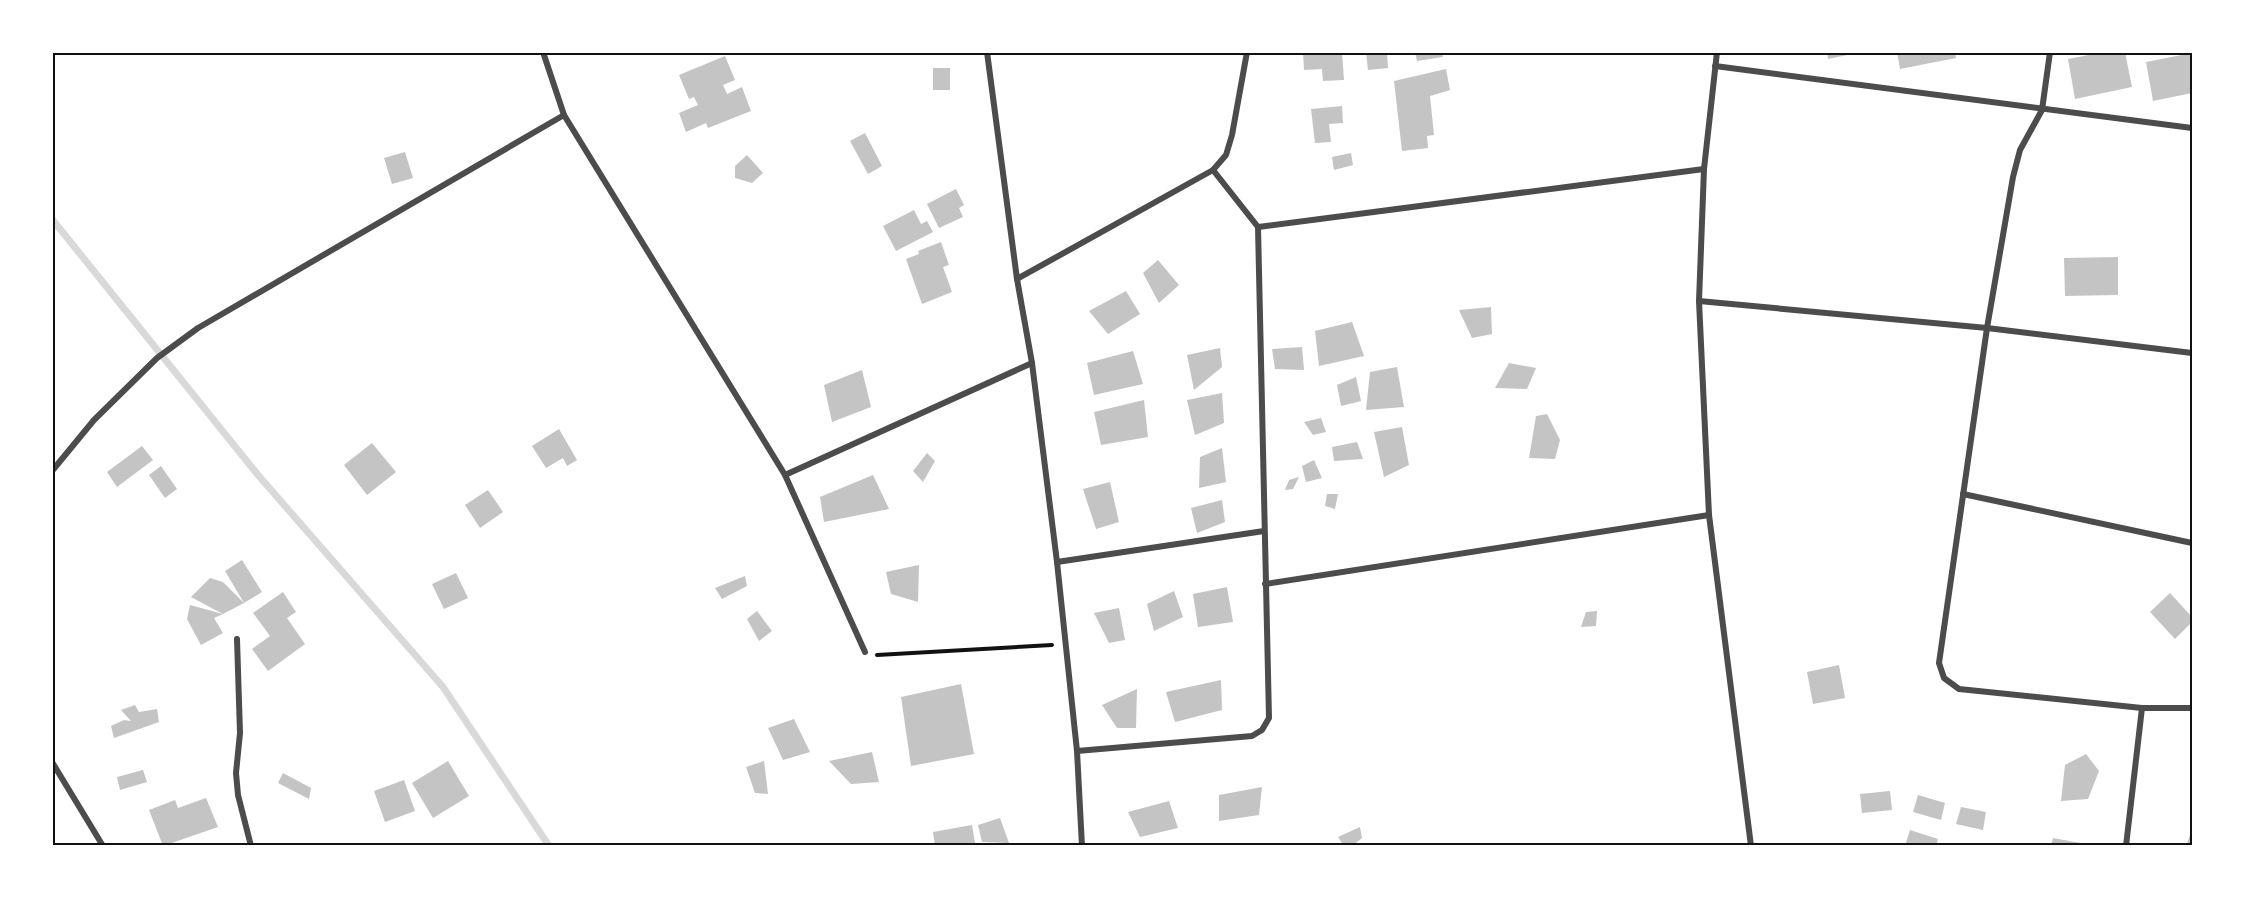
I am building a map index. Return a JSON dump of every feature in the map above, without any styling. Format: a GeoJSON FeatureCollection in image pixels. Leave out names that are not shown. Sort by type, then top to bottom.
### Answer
{"type":"FeatureCollection","features":[{"type":"Feature","properties":{"kind":"street"},"geometry":{"type":"LineString","coordinates":[[543,52],[564,115],[785,475],[865,652]]}},
{"type":"Feature","properties":{"kind":"street"},"geometry":{"type":"LineString","coordinates":[[987,52],[1058,562],[1077,751],[1082,846]]}},
{"type":"Feature","properties":{"kind":"street"},"geometry":{"type":"LineString","coordinates":[[1017,279],[1213,170],[1226,155],[1232,135],[1247,52]]}},
{"type":"Feature","properties":{"kind":"street"},"geometry":{"type":"LineString","coordinates":[[1717,52],[1704,169],[1699,301],[1709,515],[1751,846]]}},
{"type":"Feature","properties":{"kind":"street"},"geometry":{"type":"LineString","coordinates":[[2050,52],[2042,110],[2020,150],[2013,177],[1987,328],[1939,663],[1944,678],[1959,689],[2142,708],[2193,708]]}},
{"type":"Feature","properties":{"kind":"street"},"geometry":{"type":"LineString","coordinates":[[1715,66],[2193,128]]}},
{"type":"Feature","properties":{"kind":"street"},"geometry":{"type":"LineString","coordinates":[[52,471],[94,420],[157,358],[198,328],[564,115]]}},
{"type":"Feature","properties":{"kind":"street"},"geometry":{"type":"LineString","coordinates":[[1258,226],[1704,169]]}},
{"type":"Feature","properties":{"kind":"street"},"geometry":{"type":"LineString","coordinates":[[1077,751],[1252,736],[1262,730],[1269,718],[1258,226],[1213,170]]}},
{"type":"Feature","properties":{"kind":"street"},"geometry":{"type":"LineString","coordinates":[[1699,301],[1987,328],[2193,353]]}},
{"type":"Feature","properties":{"kind":"street"},"geometry":{"type":"LineString","coordinates":[[785,475],[1032,363]]}},
{"type":"Feature","properties":{"kind":"street"},"geometry":{"type":"LineString","coordinates":[[1963,494],[2193,543]]}},
{"type":"Feature","properties":{"kind":"street"},"geometry":{"type":"LineString","coordinates":[[1265,584],[1709,515]]}},
{"type":"Feature","properties":{"kind":"street"},"geometry":{"type":"LineString","coordinates":[[1058,562],[1264,531]]}},
{"type":"Feature","properties":{"kind":"street"},"geometry":{"type":"LineString","coordinates":[[237,639],[240,733],[236,773],[238,795],[251,846]]}},
{"type":"Feature","properties":{"kind":"street"},"geometry":{"type":"LineString","coordinates":[[2127,846],[2142,708]]}},
{"type":"Feature","properties":{"kind":"street"},"geometry":{"type":"LineString","coordinates":[[52,762],[103,846]]}},
{"type":"Feature","properties":{"kind":"path"},"geometry":{"type":"LineString","coordinates":[[865,652],[877,655],[1067,644]]}},
{"type":"Feature","properties":{"kind":"building"},"geometry":{"type":"Polygon","coordinates":[[[1303,52],[1342,52],[1344,80],[1323,81],[1322,69],[1304,70],[1303,52]]]}},
{"type":"Feature","properties":{"kind":"building"},"geometry":{"type":"Polygon","coordinates":[[[1366,52],[1387,52],[1388,68],[1368,70],[1366,52]]]}},
{"type":"Feature","properties":{"kind":"building"},"geometry":{"type":"Polygon","coordinates":[[[1415,52],[1442,52],[1443,57],[1417,61],[1415,52]]]}},
{"type":"Feature","properties":{"kind":"building"},"geometry":{"type":"Polygon","coordinates":[[[1827,52],[1852,52],[1852,54],[1828,59],[1827,52]]]}},
{"type":"Feature","properties":{"kind":"building"},"geometry":{"type":"Polygon","coordinates":[[[1897,52],[1955,52],[1956,58],[1900,69],[1897,52]]]}},
{"type":"Feature","properties":{"kind":"building"},"geometry":{"type":"Polygon","coordinates":[[[2104,52],[2125,52],[2132,87],[2075,99],[2068,59],[2104,52]]]}},
{"type":"Feature","properties":{"kind":"building"},"geometry":{"type":"Polygon","coordinates":[[[2192,53],[2192,93],[2153,101],[2146,62],[2192,53]]]}},
{"type":"Feature","properties":{"kind":"building"},"geometry":{"type":"Polygon","coordinates":[[[725,56],[735,80],[723,85],[727,94],[742,87],[751,111],[708,128],[706,123],[686,132],[679,113],[698,105],[694,97],[689,99],[679,75],[725,56]]]}},
{"type":"Feature","properties":{"kind":"building"},"geometry":{"type":"Polygon","coordinates":[[[933,68],[950,68],[950,90],[933,90],[933,68]]]}},
{"type":"Feature","properties":{"kind":"building"},"geometry":{"type":"Polygon","coordinates":[[[1446,69],[1450,90],[1430,96],[1434,135],[1427,136],[1428,148],[1402,151],[1394,81],[1446,69]]]}},
{"type":"Feature","properties":{"kind":"building"},"geometry":{"type":"Polygon","coordinates":[[[1342,106],[1343,123],[1329,124],[1331,142],[1315,143],[1311,109],[1342,106]]]}},
{"type":"Feature","properties":{"kind":"building"},"geometry":{"type":"Polygon","coordinates":[[[865,133],[882,166],[868,174],[850,141],[865,133]]]}},
{"type":"Feature","properties":{"kind":"building"},"geometry":{"type":"Polygon","coordinates":[[[405,152],[413,178],[392,184],[384,158],[405,152]]]}},
{"type":"Feature","properties":{"kind":"building"},"geometry":{"type":"Polygon","coordinates":[[[1351,153],[1353,165],[1334,170],[1332,157],[1351,153]]]}},
{"type":"Feature","properties":{"kind":"building"},"geometry":{"type":"Polygon","coordinates":[[[747,155],[763,173],[752,183],[735,178],[735,166],[747,155]]]}},
{"type":"Feature","properties":{"kind":"building"},"geometry":{"type":"Polygon","coordinates":[[[956,189],[964,205],[959,208],[963,217],[939,228],[927,204],[956,189]]]}},
{"type":"Feature","properties":{"kind":"building"},"geometry":{"type":"Polygon","coordinates":[[[914,210],[921,224],[927,221],[933,232],[896,251],[883,226],[914,210]]]}},
{"type":"Feature","properties":{"kind":"building"},"geometry":{"type":"Polygon","coordinates":[[[941,242],[949,265],[943,267],[952,292],[922,304],[906,259],[919,254],[918,251],[941,242]]]}},
{"type":"Feature","properties":{"kind":"building"},"geometry":{"type":"Polygon","coordinates":[[[2118,257],[2118,295],[2065,296],[2064,258],[2118,257]]]}},
{"type":"Feature","properties":{"kind":"building"},"geometry":{"type":"Polygon","coordinates":[[[1158,260],[1179,285],[1159,303],[1143,273],[1158,260]]]}},
{"type":"Feature","properties":{"kind":"building"},"geometry":{"type":"Polygon","coordinates":[[[1126,291],[1140,314],[1108,334],[1089,311],[1126,291]]]}},
{"type":"Feature","properties":{"kind":"building"},"geometry":{"type":"Polygon","coordinates":[[[1491,307],[1492,334],[1472,338],[1459,310],[1491,307]]]}},
{"type":"Feature","properties":{"kind":"building"},"geometry":{"type":"Polygon","coordinates":[[[1352,322],[1364,356],[1319,366],[1315,331],[1352,322]]]}},
{"type":"Feature","properties":{"kind":"building"},"geometry":{"type":"Polygon","coordinates":[[[1302,347],[1304,370],[1275,369],[1272,349],[1302,347]]]}},
{"type":"Feature","properties":{"kind":"building"},"geometry":{"type":"Polygon","coordinates":[[[1220,348],[1222,367],[1194,390],[1187,355],[1220,348]]]}},
{"type":"Feature","properties":{"kind":"building"},"geometry":{"type":"Polygon","coordinates":[[[1133,351],[1143,384],[1094,395],[1087,363],[1133,351]]]}},
{"type":"Feature","properties":{"kind":"building"},"geometry":{"type":"Polygon","coordinates":[[[1509,363],[1536,368],[1527,389],[1495,388],[1509,363]]]}},
{"type":"Feature","properties":{"kind":"building"},"geometry":{"type":"Polygon","coordinates":[[[1397,367],[1404,407],[1366,410],[1370,372],[1397,367]]]}},
{"type":"Feature","properties":{"kind":"building"},"geometry":{"type":"Polygon","coordinates":[[[862,370],[871,407],[832,422],[824,385],[862,370]]]}},
{"type":"Feature","properties":{"kind":"building"},"geometry":{"type":"Polygon","coordinates":[[[1356,377],[1361,401],[1341,406],[1337,385],[1356,377]]]}},
{"type":"Feature","properties":{"kind":"building"},"geometry":{"type":"Polygon","coordinates":[[[1222,393],[1224,423],[1195,435],[1187,400],[1222,393]]]}},
{"type":"Feature","properties":{"kind":"building"},"geometry":{"type":"Polygon","coordinates":[[[1144,400],[1148,437],[1101,445],[1094,412],[1144,400]]]}},
{"type":"Feature","properties":{"kind":"building"},"geometry":{"type":"Polygon","coordinates":[[[1547,414],[1560,440],[1555,459],[1529,458],[1536,416],[1547,414]]]}},
{"type":"Feature","properties":{"kind":"building"},"geometry":{"type":"Polygon","coordinates":[[[1321,418],[1326,432],[1313,435],[1304,422],[1321,418]]]}},
{"type":"Feature","properties":{"kind":"building"},"geometry":{"type":"Polygon","coordinates":[[[1402,427],[1409,465],[1384,477],[1374,432],[1402,427]]]}},
{"type":"Feature","properties":{"kind":"building"},"geometry":{"type":"Polygon","coordinates":[[[559,429],[577,460],[567,466],[563,458],[546,468],[532,446],[559,429]]]}},
{"type":"Feature","properties":{"kind":"building"},"geometry":{"type":"Polygon","coordinates":[[[1357,442],[1363,459],[1334,461],[1332,447],[1357,442]]]}},
{"type":"Feature","properties":{"kind":"building"},"geometry":{"type":"Polygon","coordinates":[[[372,443],[396,472],[367,495],[344,465],[372,443]]]}},
{"type":"Feature","properties":{"kind":"building"},"geometry":{"type":"Polygon","coordinates":[[[142,446],[153,460],[117,487],[107,472],[142,446]]]}},
{"type":"Feature","properties":{"kind":"building"},"geometry":{"type":"Polygon","coordinates":[[[1222,448],[1226,482],[1199,488],[1200,457],[1222,448]]]}},
{"type":"Feature","properties":{"kind":"building"},"geometry":{"type":"Polygon","coordinates":[[[927,453],[935,461],[923,482],[913,471],[927,453]]]}},
{"type":"Feature","properties":{"kind":"building"},"geometry":{"type":"Polygon","coordinates":[[[1314,460],[1322,478],[1306,482],[1302,466],[1314,460]]]}},
{"type":"Feature","properties":{"kind":"building"},"geometry":{"type":"Polygon","coordinates":[[[161,466],[177,489],[165,498],[149,475],[161,466]]]}},
{"type":"Feature","properties":{"kind":"building"},"geometry":{"type":"Polygon","coordinates":[[[873,475],[889,509],[824,522],[820,497],[873,475]]]}},
{"type":"Feature","properties":{"kind":"building"},"geometry":{"type":"Polygon","coordinates":[[[1299,477],[1293,489],[1285,490],[1289,480],[1299,477]]]}},
{"type":"Feature","properties":{"kind":"building"},"geometry":{"type":"Polygon","coordinates":[[[1110,482],[1119,522],[1096,529],[1083,489],[1110,482]]]}},
{"type":"Feature","properties":{"kind":"building"},"geometry":{"type":"Polygon","coordinates":[[[488,490],[503,512],[480,528],[465,505],[488,490]]]}},
{"type":"Feature","properties":{"kind":"building"},"geometry":{"type":"Polygon","coordinates":[[[1327,494],[1338,494],[1335,509],[1325,506],[1327,494]]]}},
{"type":"Feature","properties":{"kind":"building"},"geometry":{"type":"Polygon","coordinates":[[[1222,500],[1225,522],[1197,533],[1191,508],[1222,500]]]}},
{"type":"Feature","properties":{"kind":"building"},"geometry":{"type":"Polygon","coordinates":[[[242,560],[262,592],[244,603],[225,571],[242,560]]]}},
{"type":"Feature","properties":{"kind":"building"},"geometry":{"type":"Polygon","coordinates":[[[919,565],[918,602],[891,594],[886,572],[919,565]]]}},
{"type":"Feature","properties":{"kind":"building"},"geometry":{"type":"Polygon","coordinates":[[[456,573],[468,598],[444,609],[432,584],[456,573]]]}},
{"type":"Feature","properties":{"kind":"building"},"geometry":{"type":"Polygon","coordinates":[[[745,576],[747,586],[722,599],[715,588],[745,576]]]}},
{"type":"Feature","properties":{"kind":"building"},"geometry":{"type":"Polygon","coordinates":[[[210,578],[223,582],[244,603],[223,614],[191,597],[210,578]]]}},
{"type":"Feature","properties":{"kind":"building"},"geometry":{"type":"Polygon","coordinates":[[[1227,587],[1233,622],[1198,627],[1193,594],[1227,587]]]}},
{"type":"Feature","properties":{"kind":"building"},"geometry":{"type":"Polygon","coordinates":[[[1174,591],[1183,617],[1154,631],[1147,604],[1174,591]]]}},
{"type":"Feature","properties":{"kind":"building"},"geometry":{"type":"Polygon","coordinates":[[[283,592],[296,612],[287,618],[305,644],[268,671],[252,649],[270,636],[253,613],[283,592]]]}},
{"type":"Feature","properties":{"kind":"building"},"geometry":{"type":"Polygon","coordinates":[[[2170,593],[2192,617],[2192,622],[2175,639],[2150,612],[2170,593]]]}},
{"type":"Feature","properties":{"kind":"building"},"geometry":{"type":"Polygon","coordinates":[[[190,605],[223,614],[214,618],[223,633],[201,645],[187,619],[190,605]]]}},
{"type":"Feature","properties":{"kind":"building"},"geometry":{"type":"Polygon","coordinates":[[[1119,608],[1125,640],[1109,643],[1094,613],[1119,608]]]}},
{"type":"Feature","properties":{"kind":"building"},"geometry":{"type":"Polygon","coordinates":[[[757,611],[772,631],[759,641],[747,619],[757,611]]]}},
{"type":"Feature","properties":{"kind":"building"},"geometry":{"type":"Polygon","coordinates":[[[1597,611],[1596,626],[1581,627],[1586,612],[1597,611]]]}},
{"type":"Feature","properties":{"kind":"building"},"geometry":{"type":"Polygon","coordinates":[[[1839,665],[1845,698],[1813,704],[1807,672],[1839,665]]]}},
{"type":"Feature","properties":{"kind":"building"},"geometry":{"type":"Polygon","coordinates":[[[1221,680],[1222,710],[1175,722],[1166,692],[1221,680]]]}},
{"type":"Feature","properties":{"kind":"building"},"geometry":{"type":"Polygon","coordinates":[[[961,684],[974,754],[911,766],[901,697],[961,684]]]}},
{"type":"Feature","properties":{"kind":"building"},"geometry":{"type":"Polygon","coordinates":[[[1137,689],[1136,728],[1117,728],[1102,705],[1137,689]]]}},
{"type":"Feature","properties":{"kind":"building"},"geometry":{"type":"Polygon","coordinates":[[[135,705],[139,712],[157,709],[159,722],[114,738],[111,726],[124,720],[131,721],[121,710],[135,705]]]}},
{"type":"Feature","properties":{"kind":"building"},"geometry":{"type":"Polygon","coordinates":[[[794,719],[810,752],[783,760],[768,728],[794,719]]]}},
{"type":"Feature","properties":{"kind":"building"},"geometry":{"type":"Polygon","coordinates":[[[872,752],[879,782],[851,784],[829,761],[872,752]]]}},
{"type":"Feature","properties":{"kind":"building"},"geometry":{"type":"Polygon","coordinates":[[[2086,754],[2099,771],[2088,799],[2061,801],[2065,765],[2086,754]]]}},
{"type":"Feature","properties":{"kind":"building"},"geometry":{"type":"Polygon","coordinates":[[[448,761],[469,796],[433,818],[412,783],[448,761]]]}},
{"type":"Feature","properties":{"kind":"building"},"geometry":{"type":"Polygon","coordinates":[[[764,761],[768,794],[755,793],[746,767],[764,761]]]}},
{"type":"Feature","properties":{"kind":"building"},"geometry":{"type":"Polygon","coordinates":[[[143,770],[147,782],[120,790],[117,777],[143,770]]]}},
{"type":"Feature","properties":{"kind":"building"},"geometry":{"type":"Polygon","coordinates":[[[283,773],[311,788],[309,799],[278,783],[283,773]]]}},
{"type":"Feature","properties":{"kind":"building"},"geometry":{"type":"Polygon","coordinates":[[[404,780],[415,811],[385,822],[374,791],[404,780]]]}},
{"type":"Feature","properties":{"kind":"building"},"geometry":{"type":"Polygon","coordinates":[[[1262,787],[1259,815],[1219,821],[1219,795],[1262,787]]]}},
{"type":"Feature","properties":{"kind":"building"},"geometry":{"type":"Polygon","coordinates":[[[1890,791],[1892,810],[1862,813],[1860,794],[1890,791]]]}},
{"type":"Feature","properties":{"kind":"building"},"geometry":{"type":"Polygon","coordinates":[[[1918,795],[1945,803],[1941,820],[1913,812],[1918,795]]]}},
{"type":"Feature","properties":{"kind":"building"},"geometry":{"type":"Polygon","coordinates":[[[206,798],[218,827],[163,846],[149,810],[175,800],[178,808],[206,798]]]}},
{"type":"Feature","properties":{"kind":"building"},"geometry":{"type":"Polygon","coordinates":[[[1169,801],[1178,828],[1140,837],[1128,812],[1169,801]]]}},
{"type":"Feature","properties":{"kind":"building"},"geometry":{"type":"Polygon","coordinates":[[[1961,807],[1986,812],[1983,830],[1956,824],[1961,807]]]}},
{"type":"Feature","properties":{"kind":"building"},"geometry":{"type":"Polygon","coordinates":[[[1000,818],[1009,843],[982,842],[978,825],[1000,818]]]}},
{"type":"Feature","properties":{"kind":"building"},"geometry":{"type":"Polygon","coordinates":[[[972,825],[975,843],[965,846],[935,846],[933,832],[972,825]]]}},
{"type":"Feature","properties":{"kind":"building"},"geometry":{"type":"Polygon","coordinates":[[[1360,827],[1362,838],[1352,846],[1344,846],[1338,837],[1360,827]]]}},
{"type":"Feature","properties":{"kind":"building"},"geometry":{"type":"Polygon","coordinates":[[[1910,830],[1938,839],[1936,846],[1905,846],[1910,830]]]}},
{"type":"Feature","properties":{"kind":"building"},"geometry":{"type":"Polygon","coordinates":[[[2191,832],[2192,846],[2186,846],[2191,832]]]}},
{"type":"Feature","properties":{"kind":"building"},"geometry":{"type":"Polygon","coordinates":[[[2053,838],[2086,844],[2086,846],[2051,846],[2053,838]]]}},
{"type":"Feature","properties":{"kind":"waterway"},"geometry":{"type":"LineString","coordinates":[[52,219],[258,475],[443,687],[549,846]]}}]}
